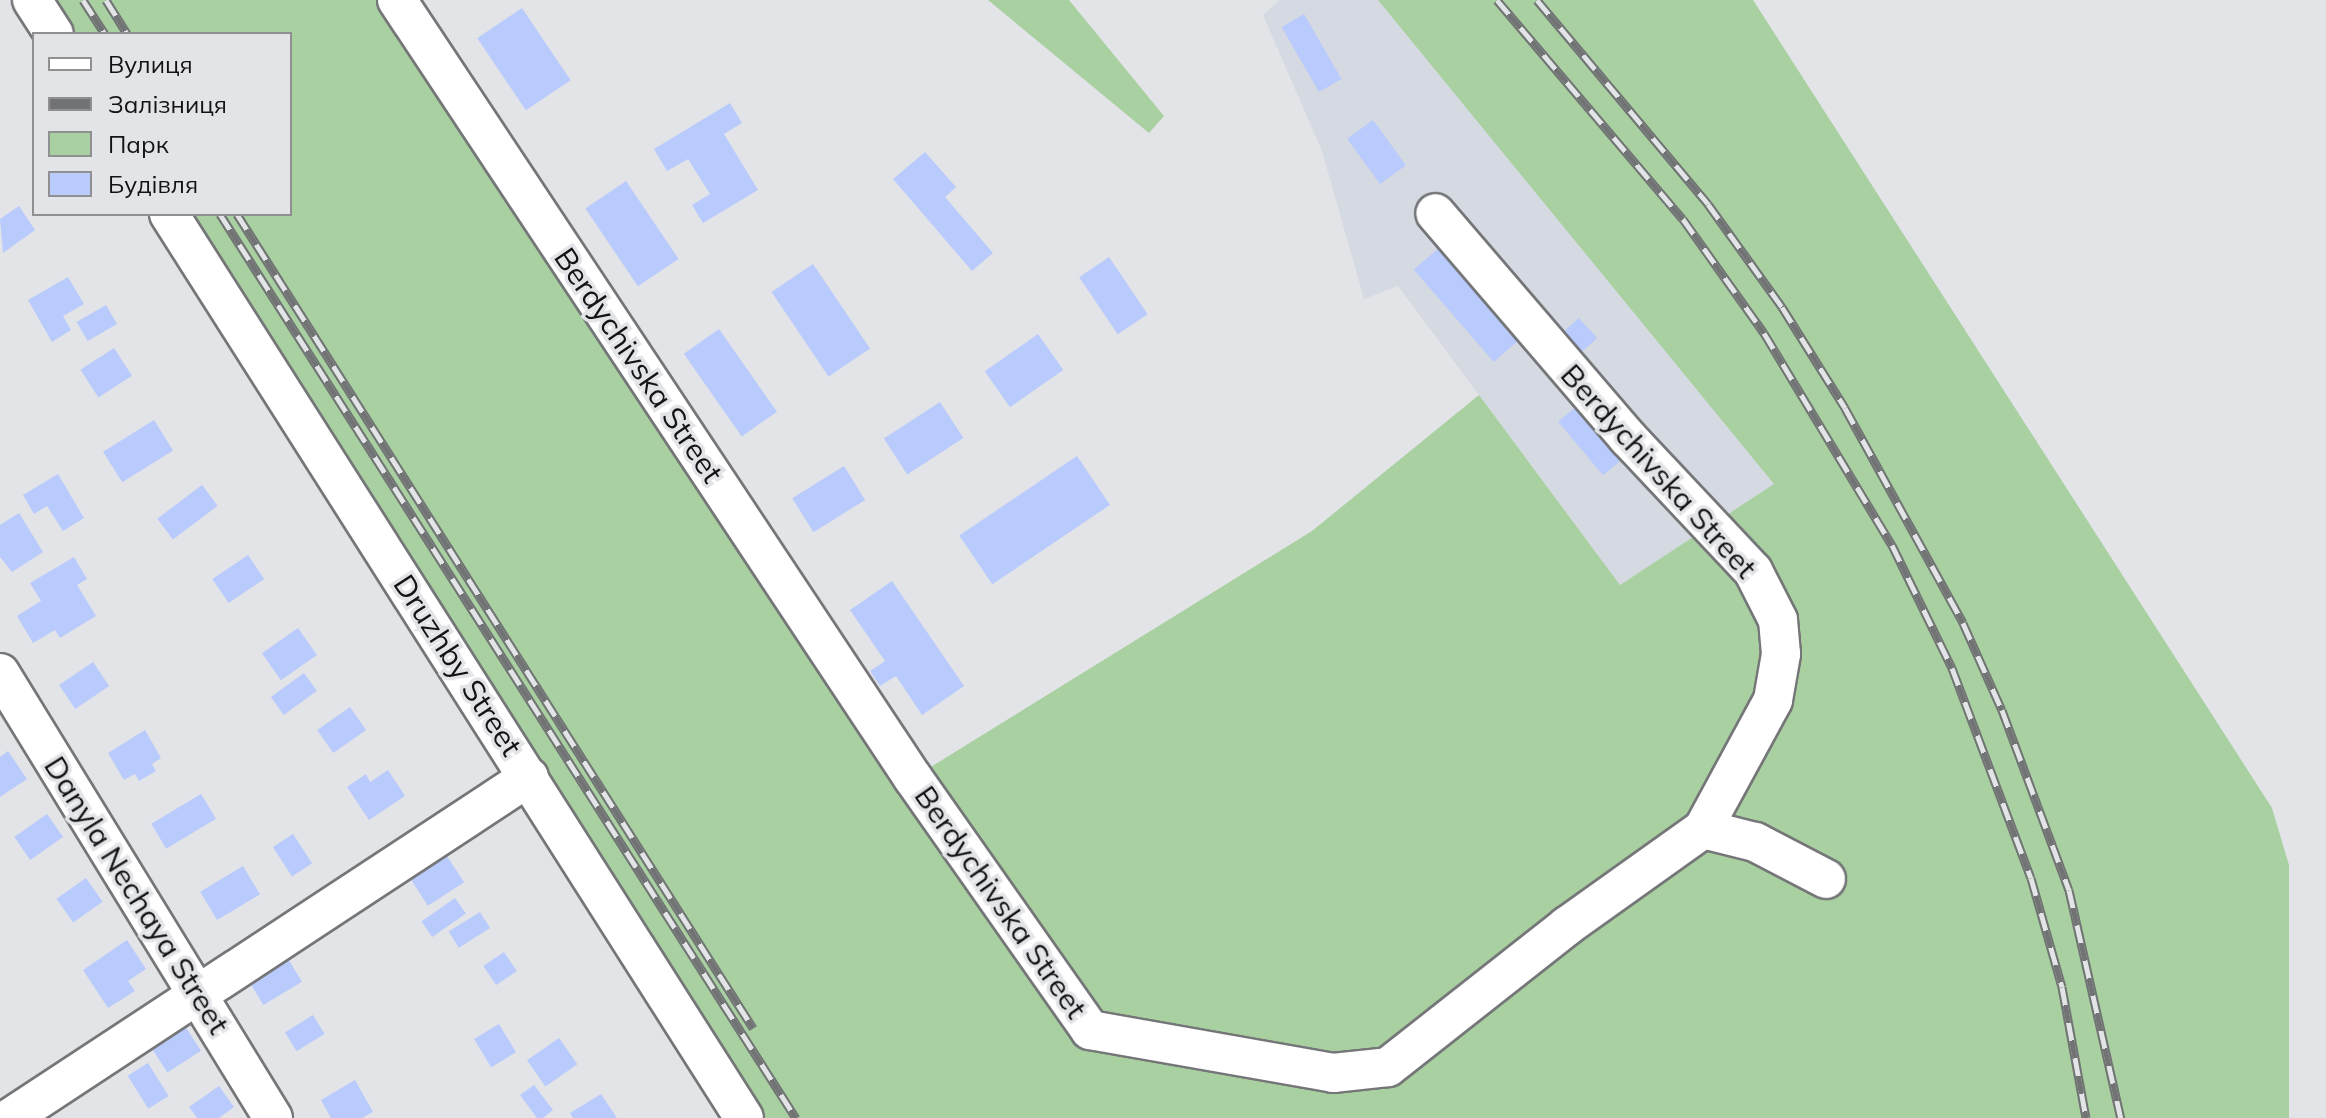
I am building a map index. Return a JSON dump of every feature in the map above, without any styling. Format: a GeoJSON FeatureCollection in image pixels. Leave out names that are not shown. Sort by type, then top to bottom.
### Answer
{"type":"FeatureCollection","features":[{"type":"Feature","properties":{"kind":"street"},"geometry":{"type":"LineString","coordinates":[[32,0],[53,32]]}},
{"type":"Feature","properties":{"kind":"street","name":"Berdychivska Street"},"geometry":{"type":"LineString","coordinates":[[397,0],[913,778],[1090,1030],[1333,1073],[1388,1067],[1567,926],[1703,829],[1773,700],[1781,654],[1778,620],[1753,571],[1628,438],[1435,213]]}},
{"type":"Feature","properties":{"kind":"street","name":"Druzhby Street"},"geometry":{"type":"LineString","coordinates":[[170,216],[744,1118]]}},
{"type":"Feature","properties":{"kind":"street","name":"Danyla Nechaya Street"},"geometry":{"type":"LineString","coordinates":[[0,673],[273,1118]]}},
{"type":"Feature","properties":{"kind":"street"},"geometry":{"type":"LineString","coordinates":[[10,1118],[197,992],[529,777]]}},
{"type":"Feature","properties":{"kind":"street"},"geometry":{"type":"LineString","coordinates":[[1703,829],[1755,842],[1826,879]]}},
{"type":"Feature","properties":{"kind":"shaded area"},"geometry":{"type":"Polygon","coordinates":[[[1280,0],[1378,0],[1775,484],[1620,585],[1398,286],[1364,299],[1322,151],[1263,15],[1280,0]]]}},
{"type":"Feature","properties":{"kind":"green space"},"geometry":{"type":"Polygon","coordinates":[[[32,0],[397,0],[913,778],[1312,531],[1479,395],[1620,585],[1774,484],[1378,0],[1753,0],[2272,808],[2289,865],[2289,1118],[744,1118],[170,216],[292,216],[292,32],[53,32],[32,0]]]}},
{"type":"Feature","properties":{"kind":"green space"},"geometry":{"type":"Polygon","coordinates":[[[988,0],[1069,0],[1164,116],[1149,133],[988,0]]]}},
{"type":"Feature","properties":{"kind":"building"},"geometry":{"type":"Polygon","coordinates":[[[522,8],[571,80],[526,110],[477,38],[522,8]]]}},
{"type":"Feature","properties":{"kind":"building"},"geometry":{"type":"Polygon","coordinates":[[[1304,14],[1342,79],[1319,92],[1281,27],[1304,14]]]}},
{"type":"Feature","properties":{"kind":"building"},"geometry":{"type":"Polygon","coordinates":[[[730,103],[742,123],[724,134],[758,190],[703,223],[692,205],[710,194],[688,159],[667,171],[654,149],[730,103]]]}},
{"type":"Feature","properties":{"kind":"building"},"geometry":{"type":"Polygon","coordinates":[[[1373,120],[1406,165],[1380,184],[1347,139],[1373,120]]]}},
{"type":"Feature","properties":{"kind":"building"},"geometry":{"type":"Polygon","coordinates":[[[925,152],[956,187],[945,197],[993,253],[972,271],[893,179],[925,152]]]}},
{"type":"Feature","properties":{"kind":"building"},"geometry":{"type":"Polygon","coordinates":[[[626,181],[679,259],[638,286],[585,208],[626,181]]]}},
{"type":"Feature","properties":{"kind":"building"},"geometry":{"type":"Polygon","coordinates":[[[19,206],[35,230],[3,253],[0,219],[19,206]]]}},
{"type":"Feature","properties":{"kind":"building"},"geometry":{"type":"Polygon","coordinates":[[[1447,241],[1527,333],[1494,362],[1414,270],[1447,241]]]}},
{"type":"Feature","properties":{"kind":"building"},"geometry":{"type":"Polygon","coordinates":[[[1109,257],[1148,314],[1118,334],[1079,277],[1109,257]]]}},
{"type":"Feature","properties":{"kind":"building"},"geometry":{"type":"Polygon","coordinates":[[[813,264],[870,349],[829,377],[772,292],[813,264]]]}},
{"type":"Feature","properties":{"kind":"building"},"geometry":{"type":"Polygon","coordinates":[[[68,277],[84,304],[63,316],[71,330],[52,342],[28,300],[68,277]]]}},
{"type":"Feature","properties":{"kind":"building"},"geometry":{"type":"Polygon","coordinates":[[[106,305],[117,324],[88,341],[77,322],[106,305]]]}},
{"type":"Feature","properties":{"kind":"building"},"geometry":{"type":"Polygon","coordinates":[[[1579,318],[1597,338],[1576,357],[1558,337],[1579,318]]]}},
{"type":"Feature","properties":{"kind":"building"},"geometry":{"type":"Polygon","coordinates":[[[719,329],[777,412],[742,436],[684,354],[719,329]]]}},
{"type":"Feature","properties":{"kind":"building"},"geometry":{"type":"Polygon","coordinates":[[[1038,334],[1063,370],[1010,407],[985,371],[1038,334]]]}},
{"type":"Feature","properties":{"kind":"building"},"geometry":{"type":"Polygon","coordinates":[[[114,348],[132,376],[98,397],[80,370],[114,348]]]}},
{"type":"Feature","properties":{"kind":"building"},"geometry":{"type":"Polygon","coordinates":[[[940,402],[963,438],[907,475],[884,438],[940,402]]]}},
{"type":"Feature","properties":{"kind":"building"},"geometry":{"type":"Polygon","coordinates":[[[1578,405],[1623,459],[1603,475],[1558,422],[1578,405]]]}},
{"type":"Feature","properties":{"kind":"building"},"geometry":{"type":"Polygon","coordinates":[[[154,420],[173,451],[122,482],[103,452],[154,420]]]}},
{"type":"Feature","properties":{"kind":"building"},"geometry":{"type":"Polygon","coordinates":[[[1077,456],[1110,505],[992,584],[959,535],[1077,456]]]}},
{"type":"Feature","properties":{"kind":"building"},"geometry":{"type":"Polygon","coordinates":[[[844,466],[865,500],[813,532],[792,498],[844,466]]]}},
{"type":"Feature","properties":{"kind":"building"},"geometry":{"type":"Polygon","coordinates":[[[58,474],[84,518],[63,531],[47,506],[34,514],[23,495],[58,474]]]}},
{"type":"Feature","properties":{"kind":"building"},"geometry":{"type":"Polygon","coordinates":[[[202,485],[218,506],[173,539],[157,519],[202,485]]]}},
{"type":"Feature","properties":{"kind":"building"},"geometry":{"type":"Polygon","coordinates":[[[19,513],[43,552],[12,572],[0,557],[0,525],[19,513]]]}},
{"type":"Feature","properties":{"kind":"building"},"geometry":{"type":"Polygon","coordinates":[[[248,555],[264,579],[229,603],[212,579],[248,555]]]}},
{"type":"Feature","properties":{"kind":"building"},"geometry":{"type":"Polygon","coordinates":[[[74,557],[87,579],[77,585],[96,616],[60,638],[55,630],[33,643],[17,616],[41,601],[30,583],[74,557]]]}},
{"type":"Feature","properties":{"kind":"building"},"geometry":{"type":"Polygon","coordinates":[[[892,581],[964,686],[922,715],[896,676],[880,686],[870,671],[885,661],[850,610],[892,581]]]}},
{"type":"Feature","properties":{"kind":"building"},"geometry":{"type":"Polygon","coordinates":[[[298,628],[317,655],[281,680],[262,653],[298,628]]]}},
{"type":"Feature","properties":{"kind":"building"},"geometry":{"type":"Polygon","coordinates":[[[93,662],[109,686],[75,709],[59,685],[93,662]]]}},
{"type":"Feature","properties":{"kind":"building"},"geometry":{"type":"Polygon","coordinates":[[[304,673],[317,691],[284,715],[271,697],[304,673]]]}},
{"type":"Feature","properties":{"kind":"building"},"geometry":{"type":"Polygon","coordinates":[[[350,707],[366,730],[333,753],[317,730],[350,707]]]}},
{"type":"Feature","properties":{"kind":"building"},"geometry":{"type":"Polygon","coordinates":[[[145,730],[161,758],[152,764],[156,771],[139,781],[135,774],[124,780],[108,753],[145,730]]]}},
{"type":"Feature","properties":{"kind":"building"},"geometry":{"type":"Polygon","coordinates":[[[8,751],[27,779],[0,797],[0,757],[8,751]]]}},
{"type":"Feature","properties":{"kind":"building"},"geometry":{"type":"Polygon","coordinates":[[[388,770],[405,796],[369,820],[347,787],[366,774],[370,782],[388,770]]]}},
{"type":"Feature","properties":{"kind":"building"},"geometry":{"type":"Polygon","coordinates":[[[201,794],[216,819],[166,849],[151,824],[201,794]]]}},
{"type":"Feature","properties":{"kind":"building"},"geometry":{"type":"Polygon","coordinates":[[[47,814],[63,837],[30,860],[14,837],[47,814]]]}},
{"type":"Feature","properties":{"kind":"building"},"geometry":{"type":"Polygon","coordinates":[[[293,834],[312,863],[292,876],[273,847],[293,834]]]}},
{"type":"Feature","properties":{"kind":"building"},"geometry":{"type":"Polygon","coordinates":[[[445,853],[464,882],[428,906],[409,876],[445,853]]]}},
{"type":"Feature","properties":{"kind":"building"},"geometry":{"type":"Polygon","coordinates":[[[243,866],[260,894],[217,920],[200,892],[243,866]]]}},
{"type":"Feature","properties":{"kind":"building"},"geometry":{"type":"Polygon","coordinates":[[[86,878],[103,902],[73,922],[57,899],[86,878]]]}},
{"type":"Feature","properties":{"kind":"building"},"geometry":{"type":"Polygon","coordinates":[[[455,898],[466,914],[432,937],[421,922],[455,898]]]}},
{"type":"Feature","properties":{"kind":"building"},"geometry":{"type":"Polygon","coordinates":[[[480,912],[490,928],[459,948],[449,932],[480,912]]]}},
{"type":"Feature","properties":{"kind":"building"},"geometry":{"type":"Polygon","coordinates":[[[127,940],[146,969],[128,981],[135,991],[108,1008],[83,970],[127,940]]]}},
{"type":"Feature","properties":{"kind":"building"},"geometry":{"type":"Polygon","coordinates":[[[504,952],[517,971],[496,985],[483,966],[504,952]]]}},
{"type":"Feature","properties":{"kind":"building"},"geometry":{"type":"Polygon","coordinates":[[[287,957],[302,982],[263,1005],[248,980],[287,957]]]}},
{"type":"Feature","properties":{"kind":"building"},"geometry":{"type":"Polygon","coordinates":[[[313,1015],[325,1034],[297,1051],[285,1032],[313,1015]]]}},
{"type":"Feature","properties":{"kind":"building"},"geometry":{"type":"Polygon","coordinates":[[[183,1023],[201,1051],[167,1072],[149,1045],[183,1023]]]}},
{"type":"Feature","properties":{"kind":"building"},"geometry":{"type":"Polygon","coordinates":[[[499,1024],[516,1052],[491,1067],[474,1039],[499,1024]]]}},
{"type":"Feature","properties":{"kind":"building"},"geometry":{"type":"Polygon","coordinates":[[[559,1038],[577,1064],[545,1087],[527,1060],[559,1038]]]}},
{"type":"Feature","properties":{"kind":"building"},"geometry":{"type":"Polygon","coordinates":[[[148,1063],[169,1096],[148,1109],[128,1076],[148,1063]]]}},
{"type":"Feature","properties":{"kind":"building"},"geometry":{"type":"Polygon","coordinates":[[[355,1080],[373,1112],[362,1118],[331,1118],[321,1100],[355,1080]]]}},
{"type":"Feature","properties":{"kind":"building"},"geometry":{"type":"Polygon","coordinates":[[[534,1085],[553,1110],[543,1118],[537,1118],[520,1095],[534,1085]]]}},
{"type":"Feature","properties":{"kind":"building"},"geometry":{"type":"Polygon","coordinates":[[[219,1086],[234,1107],[219,1118],[197,1118],[189,1107],[219,1086]]]}},
{"type":"Feature","properties":{"kind":"building"},"geometry":{"type":"Polygon","coordinates":[[[601,1094],[617,1118],[573,1118],[570,1113],[601,1094]]]}},
{"type":"Feature","properties":{"kind":"railway"},"geometry":{"type":"LineString","coordinates":[[83,0],[104,32]]}},
{"type":"Feature","properties":{"kind":"railway"},"geometry":{"type":"LineString","coordinates":[[106,0],[126,32]]}},
{"type":"Feature","properties":{"kind":"railway"},"geometry":{"type":"LineString","coordinates":[[1497,0],[1683,219],[1764,333],[1892,545],[1952,668],[2031,878],[2062,987],[2086,1118]]}},
{"type":"Feature","properties":{"kind":"railway"},"geometry":{"type":"LineString","coordinates":[[1537,0],[1708,204],[1782,307],[1845,408],[1963,623],[2002,710],[2069,890],[2121,1118]]}},
{"type":"Feature","properties":{"kind":"railway"},"geometry":{"type":"LineString","coordinates":[[221,216],[796,1118]]}},
{"type":"Feature","properties":{"kind":"railway"},"geometry":{"type":"LineString","coordinates":[[238,216],[753,1028]]}}]}
